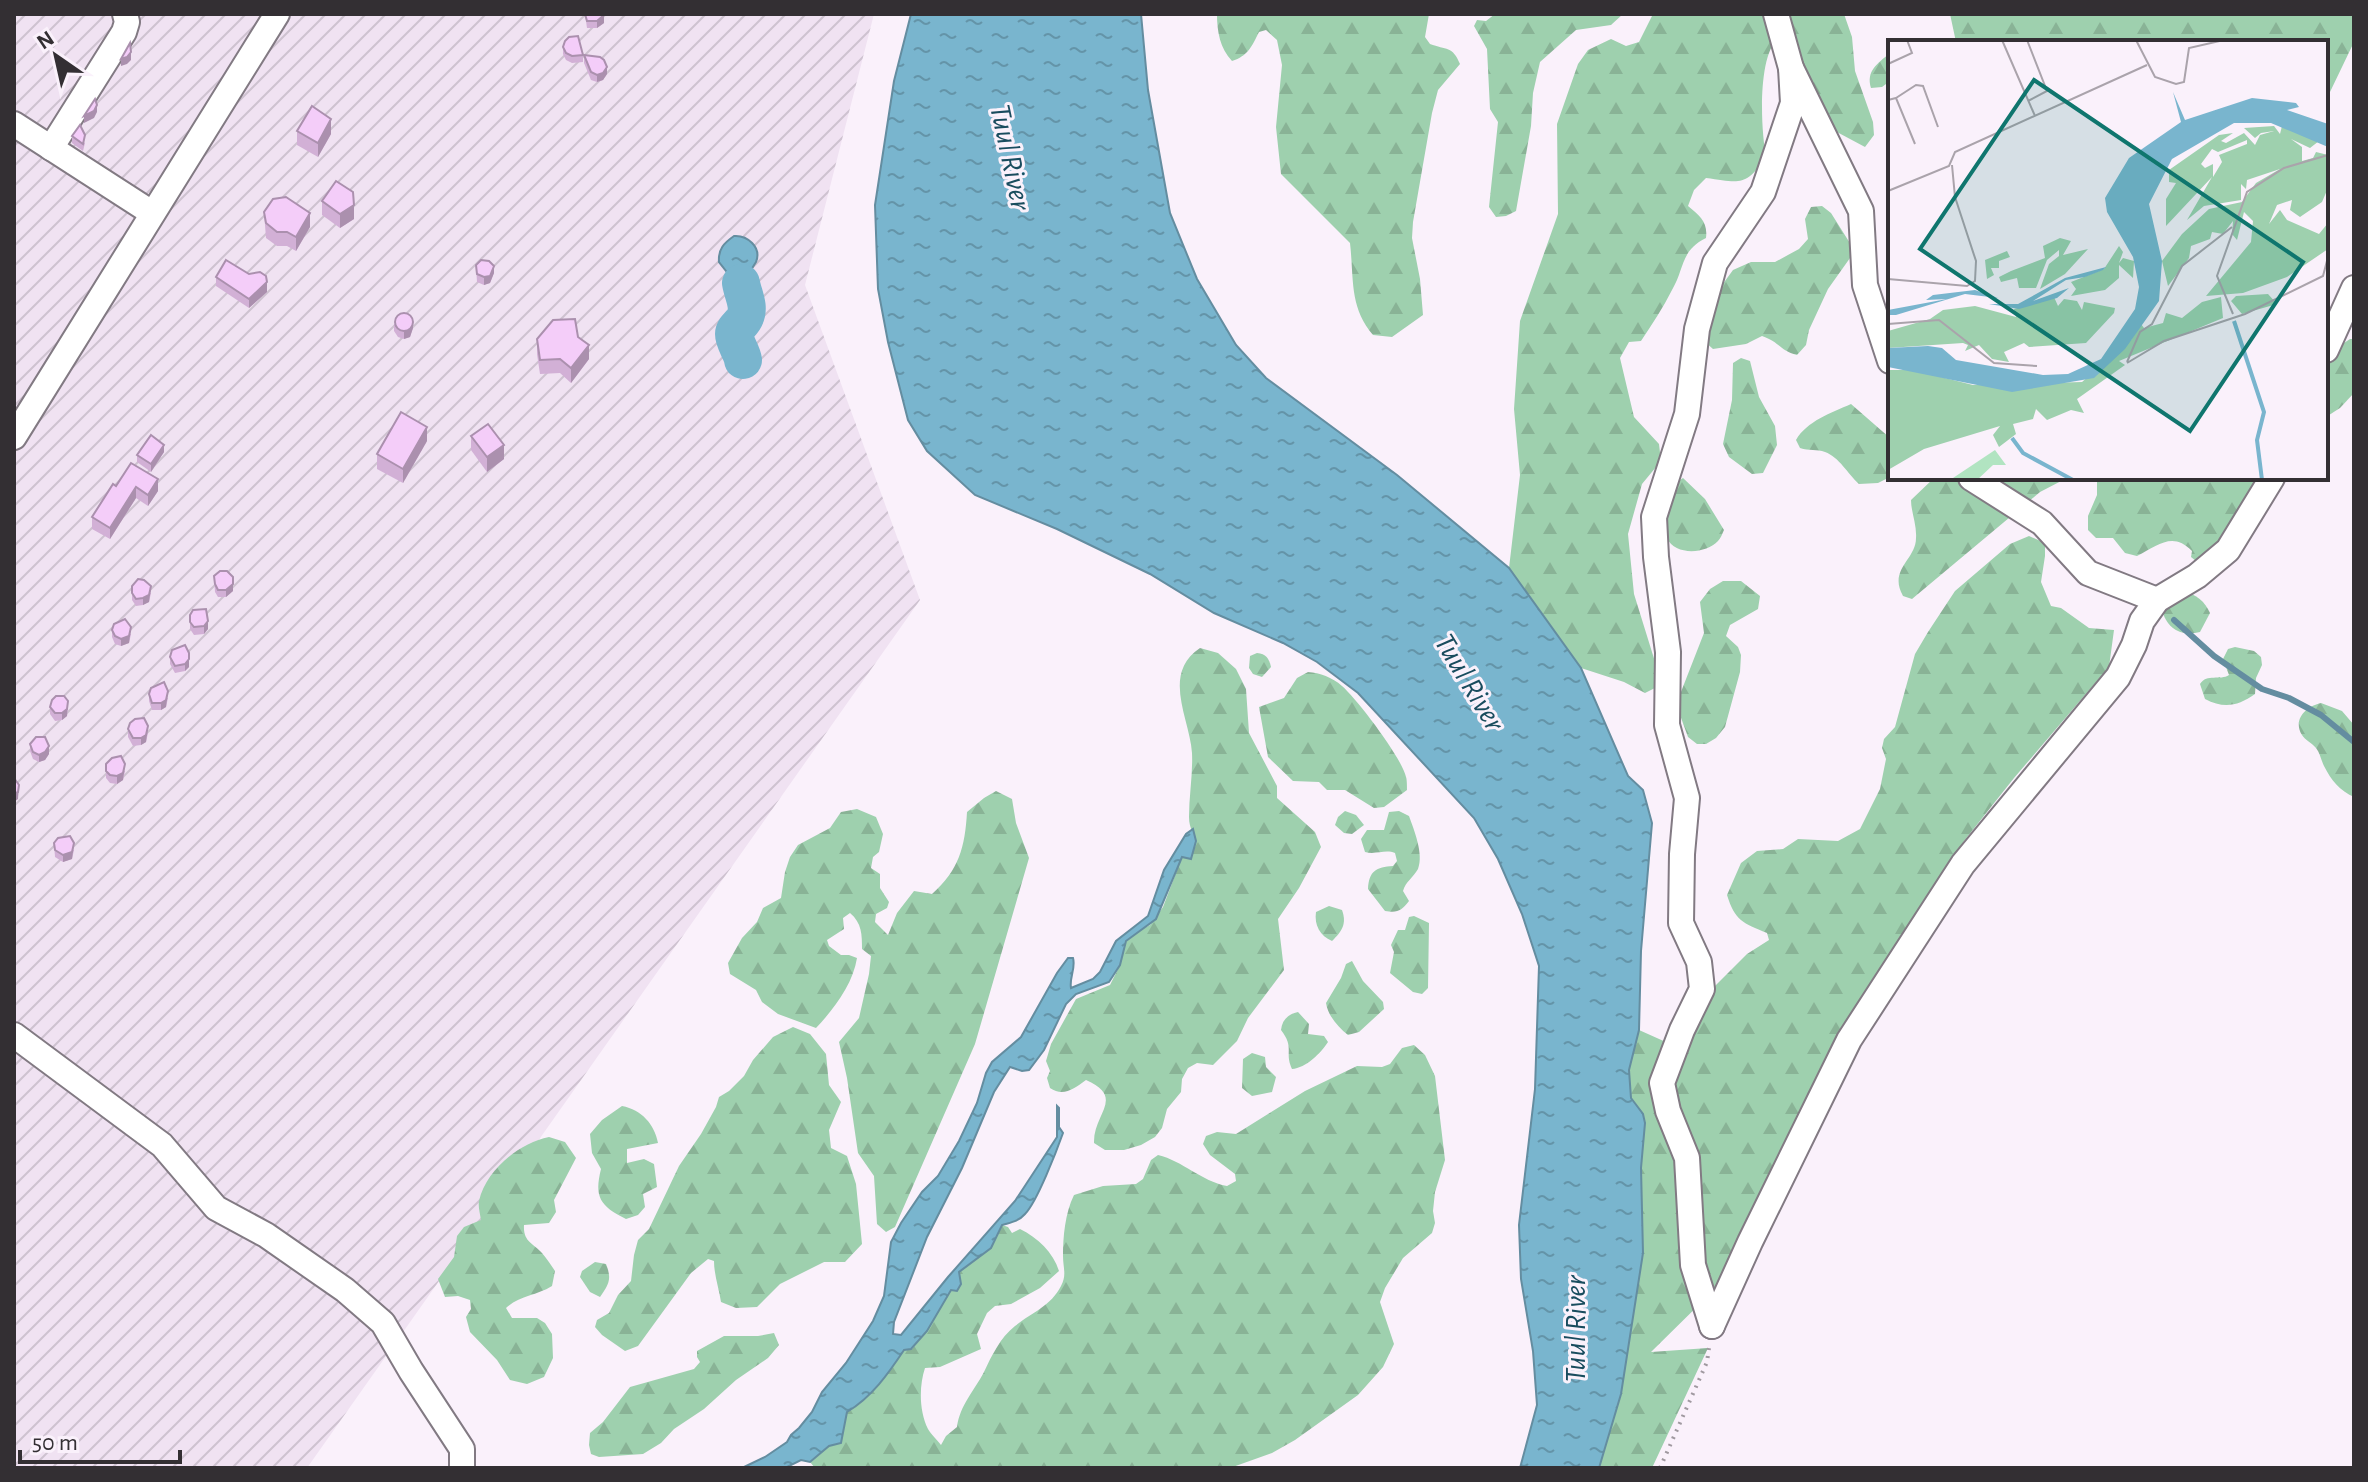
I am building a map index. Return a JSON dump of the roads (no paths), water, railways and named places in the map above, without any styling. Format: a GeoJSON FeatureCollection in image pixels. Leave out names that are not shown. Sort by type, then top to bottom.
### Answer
{"type":"FeatureCollection","features":[{"type":"Feature","properties":{"kind":"street"},"geometry":{"type":"LineString","coordinates":[[51,148],[124,32],[127,22],[125,14]]}},
{"type":"Feature","properties":{"kind":"street"},"geometry":{"type":"LineString","coordinates":[[14,437],[277,14]]}},
{"type":"Feature","properties":{"kind":"street"},"geometry":{"type":"LineString","coordinates":[[1776,14],[1791,68],[1861,211],[1865,285],[1888,355]]}},
{"type":"Feature","properties":{"kind":"street"},"geometry":{"type":"LineString","coordinates":[[1791,68],[1793,103],[1763,192],[1715,263],[1697,329],[1687,414],[1654,517],[1668,652],[1667,725],[1687,798],[1681,923],[1699,962],[1702,989],[1662,1083],[1668,1111],[1687,1158],[1693,1265],[1712,1326],[1849,1040],[1963,864],[2118,677],[2142,621],[2157,600],[2197,576],[2228,550],[2271,480]]}},
{"type":"Feature","properties":{"kind":"street"},"geometry":{"type":"LineString","coordinates":[[14,124],[152,213]]}},
{"type":"Feature","properties":{"kind":"street"},"geometry":{"type":"LineString","coordinates":[[2328,346],[2354,288]]}},
{"type":"Feature","properties":{"kind":"street"},"geometry":{"type":"LineString","coordinates":[[1974,480],[2042,523],[2088,573],[2157,600]]}},
{"type":"Feature","properties":{"kind":"street"},"geometry":{"type":"LineString","coordinates":[[14,1035],[162,1145],[216,1208],[293,1253],[345,1290],[383,1323],[462,1449],[462,1468]]}},
{"type":"Feature","properties":{"kind":"water","name":"Tuul River"},"geometry":{"type":"Polygon","coordinates":[[[911,14],[1141,14],[1148,90],[1170,213],[1197,279],[1236,345],[1266,378],[1397,475],[1509,568],[1581,668],[1628,776],[1643,790],[1652,823],[1641,951],[1639,1030],[1629,1070],[1631,1098],[1643,1114],[1645,1123],[1641,1168],[1643,1253],[1621,1394],[1599,1468],[1520,1468],[1537,1405],[1533,1351],[1521,1279],[1519,1225],[1535,1089],[1539,966],[1522,914],[1498,859],[1474,818],[1358,693],[1317,662],[1283,643],[1214,613],[1150,574],[1057,529],[975,495],[927,451],[908,420],[878,289],[875,205],[894,81],[911,14]]]}},
{"type":"Feature","properties":{"kind":"water"},"geometry":{"type":"Polygon","coordinates":[[[734,236],[748,240],[757,251],[756,262],[741,283],[730,276],[719,262],[722,247],[734,236]]]}},
{"type":"Feature","properties":{"kind":"water"},"geometry":{"type":"Polygon","coordinates":[[[1193,829],[1196,841],[1191,859],[1182,857],[1156,919],[1126,941],[1120,965],[1109,982],[1076,994],[1066,1004],[1044,1050],[1029,1070],[1010,1067],[994,1092],[962,1168],[927,1237],[894,1322],[893,1334],[901,1335],[1015,1201],[1057,1137],[1057,1106],[1059,1127],[1063,1133],[1030,1208],[1020,1218],[1002,1225],[991,1248],[959,1272],[961,1284],[957,1291],[951,1290],[927,1331],[911,1349],[904,1350],[872,1392],[847,1412],[841,1443],[829,1446],[810,1462],[801,1460],[785,1468],[742,1468],[787,1442],[812,1412],[822,1392],[846,1363],[873,1321],[884,1296],[891,1242],[959,1141],[992,1062],[1021,1037],[1068,958],[1073,958],[1074,962],[1071,988],[1093,979],[1100,972],[1116,941],[1148,916],[1164,870],[1186,834],[1193,829]]]}},
{"type":"Feature","properties":{"kind":"waterway"},"geometry":{"type":"LineString","coordinates":[[741,283],[746,313],[734,334],[743,360]]}},
{"type":"Feature","properties":{"kind":"waterway"},"geometry":{"type":"LineString","coordinates":[[2174,620],[2214,656],[2262,689],[2289,698],[2321,715],[2354,742]]}}]}
